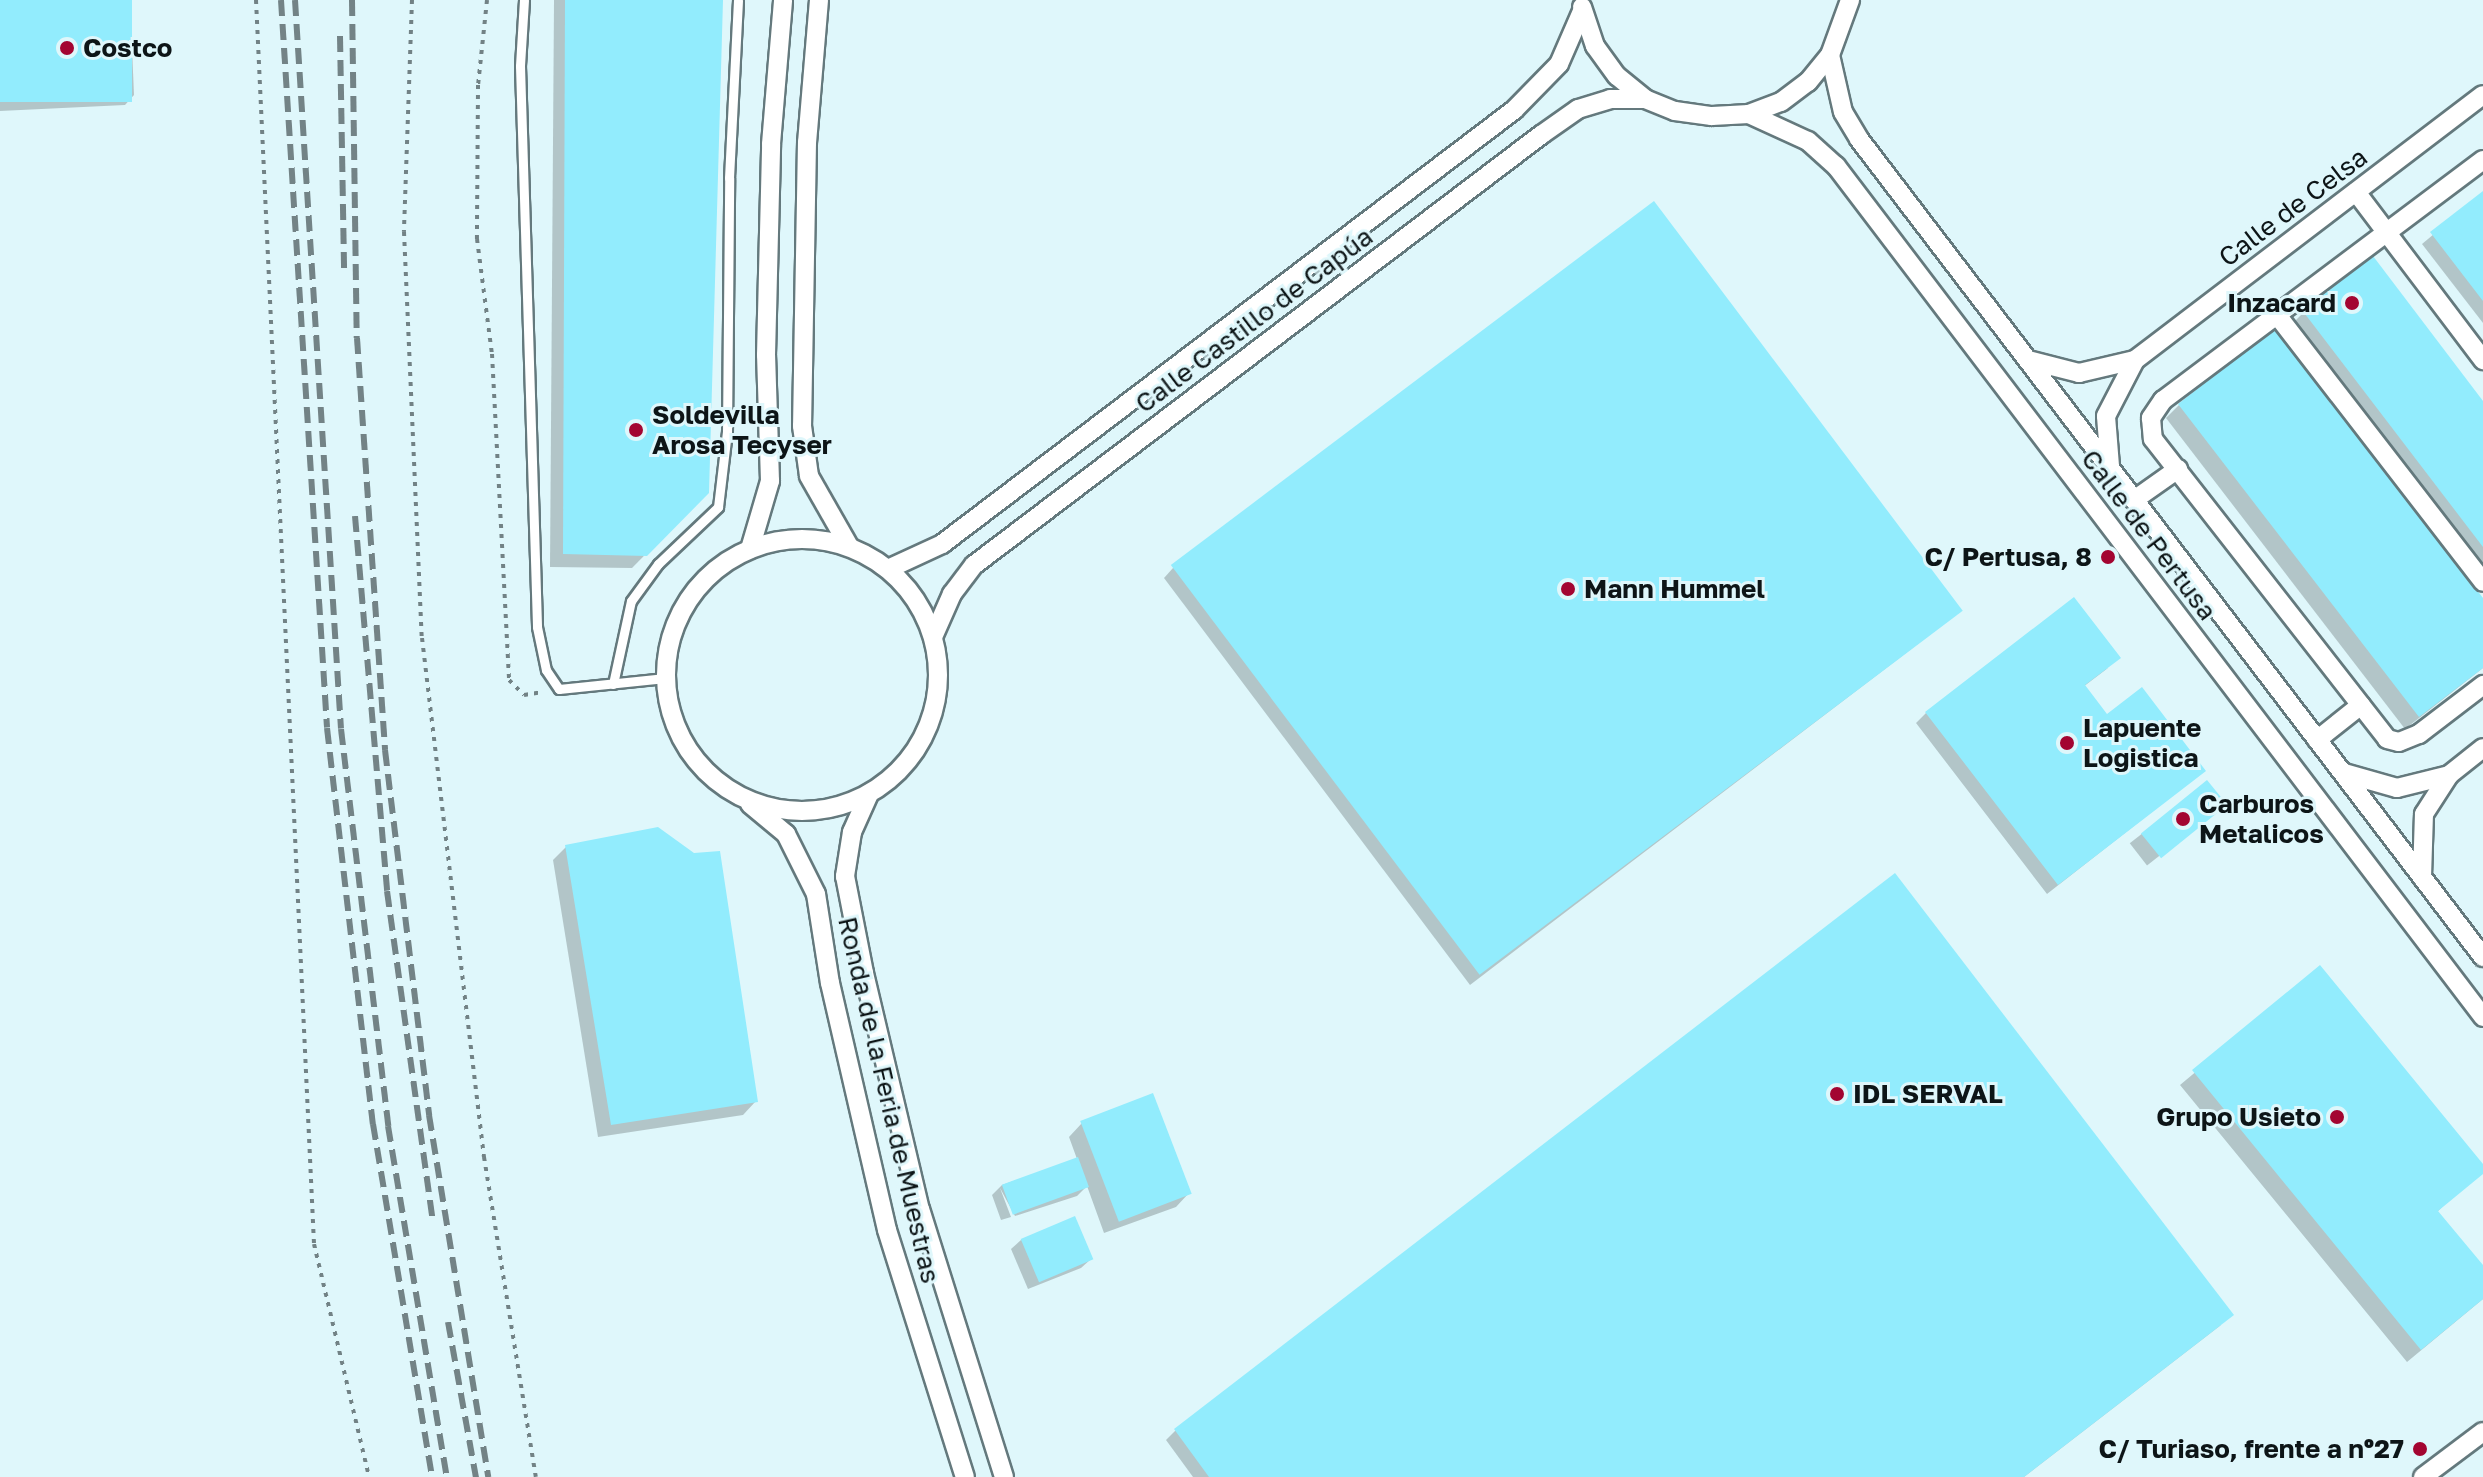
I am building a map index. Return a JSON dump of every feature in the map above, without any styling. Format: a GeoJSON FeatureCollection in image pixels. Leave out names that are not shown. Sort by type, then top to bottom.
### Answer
{"type":"FeatureCollection","features":[{"type":"Feature","properties":{"kind":"street"},"geometry":{"type":"LineString","coordinates":[[750,549],[770,481],[766,355],[771,144],[783,0]]}},
{"type":"Feature","properties":{"kind":"street","name":"Ronda de la Feria de Muestras"},"geometry":{"type":"LineString","coordinates":[[819,0],[807,142],[802,426],[809,476],[849,546]]}},
{"type":"Feature","properties":{"kind":"street"},"geometry":{"type":"LineString","coordinates":[[1582,6],[1609,66],[1645,99],[1675,111],[1749,114],[1790,95],[1830,55],[1850,0]]}},
{"type":"Feature","properties":{"kind":"street","name":"Calle Castillo de Capúa"},"geometry":{"type":"LineString","coordinates":[[888,569],[942,544],[1514,110],[1559,64],[1582,6]]}},
{"type":"Feature","properties":{"kind":"street","name":"Calle de Pertusa"},"geometry":{"type":"LineString","coordinates":[[1830,55],[1837,95],[1851,127],[2483,957]]}},
{"type":"Feature","properties":{"kind":"street","name":"Calle de Celsa"},"geometry":{"type":"LineString","coordinates":[[2028,360],[2079,373],[2135,360],[2483,95]]}},
{"type":"Feature","properties":{"kind":"street","name":"Calle Castillo de Capúa"},"geometry":{"type":"LineString","coordinates":[[933,637],[952,594],[974,565],[1541,135],[1578,109],[1610,99],[1645,99]]}},
{"type":"Feature","properties":{"kind":"street","name":"Calle de Pertusa"},"geometry":{"type":"LineString","coordinates":[[1749,114],[1808,141],[1836,166],[2483,1017]]}},
{"type":"Feature","properties":{"kind":"street"},"geometry":{"type":"LineString","coordinates":[[2483,160],[2163,400],[2151,418],[2153,439],[2387,739],[2399,742],[2419,734],[2483,685]]}},
{"type":"Feature","properties":{"kind":"street"},"geometry":{"type":"LineString","coordinates":[[2356,192],[2483,360]]}},
{"type":"Feature","properties":{"kind":"street"},"geometry":{"type":"LineString","coordinates":[[2277,315],[2483,582]]}},
{"type":"Feature","properties":{"kind":"street","name":"Calle de Celsa"},"geometry":{"type":"LineString","coordinates":[[2110,468],[2106,416],[2135,360]]}},
{"type":"Feature","properties":{"kind":"street"},"geometry":{"type":"LineString","coordinates":[[2134,500],[2178,469]]}},
{"type":"Feature","properties":{"kind":"street","name":"Ronda de la Feria de Muestras"},"geometry":{"type":"LineString","coordinates":[[745,799],[786,811],[829,809],[869,794],[905,762],[934,709],[938,673],[933,637],[911,593],[888,569],[849,546],[805,539],[750,549],[698,587],[680,615],[665,678],[672,716],[688,750],[713,779],[745,799],[786,834],[816,894],[830,983],[887,1230],[965,1477]]}},
{"type":"Feature","properties":{"kind":"street"},"geometry":{"type":"LineString","coordinates":[[2317,740],[2361,705]]}},
{"type":"Feature","properties":{"kind":"street"},"geometry":{"type":"LineString","coordinates":[[2422,877],[2424,814],[2449,775],[2483,748]]}},
{"type":"Feature","properties":{"kind":"street"},"geometry":{"type":"LineString","coordinates":[[2344,773],[2397,788],[2449,775]]}},
{"type":"Feature","properties":{"kind":"street","name":"Ronda de la Feria de Muestras"},"geometry":{"type":"LineString","coordinates":[[869,794],[852,832],[845,876],[861,959],[920,1209],[1004,1477]]}},
{"type":"Feature","properties":{"kind":"street"},"geometry":{"type":"LineString","coordinates":[[2423,1477],[2483,1432]]}},
{"type":"Feature","properties":{"kind":"lane"},"geometry":{"type":"LineString","coordinates":[[524,0],[520,66],[537,627],[546,670],[559,689],[665,678]]}},
{"type":"Feature","properties":{"kind":"lane"},"geometry":{"type":"LineString","coordinates":[[613,684],[631,601],[658,564],[718,507],[727,432],[729,178],[738,0]]}},
{"type":"Feature","properties":{"kind":"path"},"geometry":{"type":"LineString","coordinates":[[256,0],[314,1244],[369,1477]]}},
{"type":"Feature","properties":{"kind":"path"},"geometry":{"type":"LineString","coordinates":[[412,0],[404,232],[422,638],[484,1157],[536,1477]]}},
{"type":"Feature","properties":{"kind":"path"},"geometry":{"type":"LineString","coordinates":[[487,0],[478,85],[477,239],[492,354],[509,680],[524,695],[559,689]]}},
{"type":"Feature","properties":{"kind":"building","name":"Costco"},"geometry":{"type":"Polygon","coordinates":[[[0,0],[132,0],[132,102],[0,102],[0,0]]]}},
{"type":"Feature","properties":{"kind":"building"},"geometry":{"type":"Polygon","coordinates":[[[565,0],[723,0],[709,493],[647,556],[563,554],[565,0]]]}},
{"type":"Feature","properties":{"kind":"building"},"geometry":{"type":"Polygon","coordinates":[[[2483,191],[2483,301],[2430,232],[2483,191]]]}},
{"type":"Feature","properties":{"kind":"building","name":"Mann Hummel"},"geometry":{"type":"Polygon","coordinates":[[[1654,201],[1963,611],[1480,975],[1171,565],[1654,201]]]}},
{"type":"Feature","properties":{"kind":"building"},"geometry":{"type":"Polygon","coordinates":[[[2373,256],[2483,401],[2483,547],[2302,310],[2373,256]]]}},
{"type":"Feature","properties":{"kind":"building"},"geometry":{"type":"Polygon","coordinates":[[[2275,328],[2483,598],[2483,668],[2419,717],[2178,404],[2275,328]]]}},
{"type":"Feature","properties":{"kind":"building","name":"Lapuente Logistica"},"geometry":{"type":"Polygon","coordinates":[[[2074,597],[2121,658],[2085,685],[2107,714],[2142,687],[2206,771],[2058,885],[1925,712],[2074,597]]]}},
{"type":"Feature","properties":{"kind":"building","name":"Carburos Metalicos"},"geometry":{"type":"Polygon","coordinates":[[[2207,780],[2227,805],[2161,858],[2141,833],[2207,780]]]}},
{"type":"Feature","properties":{"kind":"building"},"geometry":{"type":"Polygon","coordinates":[[[658,827],[694,853],[720,851],[758,1102],[611,1125],[565,845],[658,827]]]}},
{"type":"Feature","properties":{"kind":"building","name":"IDL SERVAL"},"geometry":{"type":"Polygon","coordinates":[[[1895,873],[2234,1315],[2024,1477],[1209,1477],[1174,1429],[1895,873]]]}},
{"type":"Feature","properties":{"kind":"building","name":"Grupo Usieto"},"geometry":{"type":"Polygon","coordinates":[[[2320,965],[2483,1164],[2483,1174],[2438,1211],[2483,1265],[2483,1299],[2421,1350],[2192,1070],[2320,965]]]}},
{"type":"Feature","properties":{"kind":"building"},"geometry":{"type":"Polygon","coordinates":[[[1153,1093],[1192,1194],[1119,1222],[1080,1121],[1153,1093]]]}},
{"type":"Feature","properties":{"kind":"building"},"geometry":{"type":"Polygon","coordinates":[[[1078,1157],[1089,1187],[1013,1215],[1002,1185],[1078,1157]]]}},
{"type":"Feature","properties":{"kind":"building"},"geometry":{"type":"Polygon","coordinates":[[[1075,1216],[1093,1259],[1039,1282],[1021,1239],[1075,1216]]]}},
{"type":"Feature","properties":{"kind":"railway"},"geometry":{"type":"LineString","coordinates":[[281,0],[327,728],[373,1124],[432,1477]]}},
{"type":"Feature","properties":{"kind":"railway"},"geometry":{"type":"LineString","coordinates":[[295,0],[341,729],[388,1126],[447,1477]]}},
{"type":"Feature","properties":{"kind":"railway"},"geometry":{"type":"LineString","coordinates":[[352,0],[357,338],[385,750],[429,1115],[488,1477]]}},
{"type":"Feature","properties":{"kind":"railway"},"geometry":{"type":"LineString","coordinates":[[340,36],[344,268]]}},
{"type":"Feature","properties":{"kind":"railway"},"geometry":{"type":"LineString","coordinates":[[355,516],[387,891],[433,1223]]}},
{"type":"Feature","properties":{"kind":"railway"},"geometry":{"type":"LineString","coordinates":[[448,1322],[476,1477]]}},
{"type":"Feature","properties":{"kind":"place","name":"Costco"},"geometry":{"type":"Point","coordinates":[67,48]}},
{"type":"Feature","properties":{"kind":"place","name":"Inzacard"},"geometry":{"type":"Point","coordinates":[2352,303]}},
{"type":"Feature","properties":{"kind":"place","name":"Soldevilla Arosa Tecyser"},"geometry":{"type":"Point","coordinates":[636,430]}},
{"type":"Feature","properties":{"kind":"place","name":"C/ Pertusa, 8"},"geometry":{"type":"Point","coordinates":[2108,557]}},
{"type":"Feature","properties":{"kind":"place","name":"Mann Hummel"},"geometry":{"type":"Point","coordinates":[1568,589]}},
{"type":"Feature","properties":{"kind":"place","name":"Lapuente Logistica"},"geometry":{"type":"Point","coordinates":[2067,743]}},
{"type":"Feature","properties":{"kind":"place","name":"Carburos Metalicos"},"geometry":{"type":"Point","coordinates":[2183,819]}},
{"type":"Feature","properties":{"kind":"place","name":"IDL SERVAL"},"geometry":{"type":"Point","coordinates":[1837,1094]}},
{"type":"Feature","properties":{"kind":"place","name":"Grupo Usieto"},"geometry":{"type":"Point","coordinates":[2337,1117]}},
{"type":"Feature","properties":{"kind":"place","name":"C/ Turiaso, frente a nº27"},"geometry":{"type":"Point","coordinates":[2420,1449]}}]}
